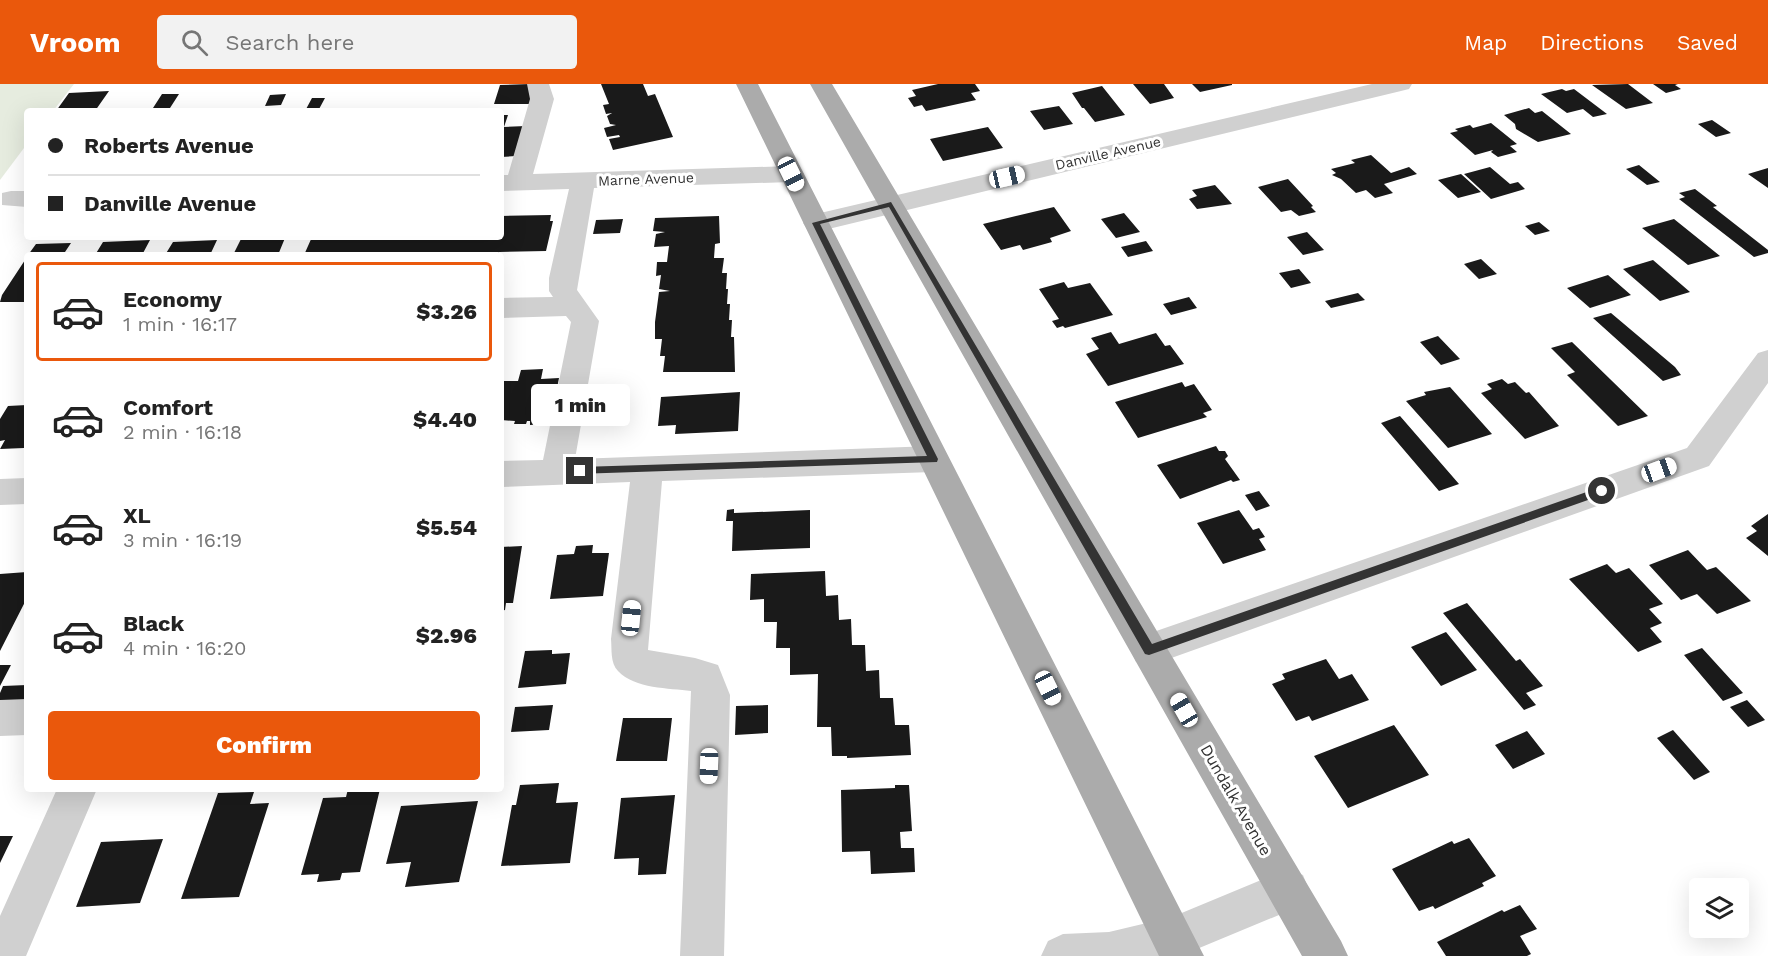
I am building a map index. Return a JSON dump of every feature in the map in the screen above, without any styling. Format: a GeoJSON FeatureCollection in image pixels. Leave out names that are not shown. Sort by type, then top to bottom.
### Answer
{"type":"FeatureCollection","features":[{"type":"Feature","properties":{"kind":"main road"},"geometry":{"type":"LineString","coordinates":[[747,84],[1177,947]]}},
{"type":"Feature","properties":{"kind":"main road","name":"Dundalk Avenue"},"geometry":{"type":"LineString","coordinates":[[822,84],[1326,956]]}},
{"type":"Feature","properties":{"kind":"street"},"geometry":{"type":"LineString","coordinates":[[509,183],[542,99],[538,84]]}},
{"type":"Feature","properties":{"kind":"street","name":"Danville Avenue"},"geometry":{"type":"LineString","coordinates":[[816,223],[1401,84]]}},
{"type":"Feature","properties":{"kind":"street","name":"Marne Avenue"},"geometry":{"type":"LineString","coordinates":[[509,183],[791,174]]}},
{"type":"Feature","properties":{"kind":"street"},"geometry":{"type":"LineString","coordinates":[[557,472],[585,321],[563,291],[563,278],[583,181]]}},
{"type":"Feature","properties":{"kind":"street"},"geometry":{"type":"LineString","coordinates":[[504,308],[576,306]]}},
{"type":"Feature","properties":{"kind":"street"},"geometry":{"type":"LineString","coordinates":[[1149,650],[1698,457],[1768,361]]}},
{"type":"Feature","properties":{"kind":"street"},"geometry":{"type":"LineString","coordinates":[[504,474],[933,459]]}},
{"type":"Feature","properties":{"kind":"street"},"geometry":{"type":"LineString","coordinates":[[648,469],[629,639],[630,658],[644,669],[686,671],[705,677],[711,695],[702,956]]}},
{"type":"Feature","properties":{"kind":"street"},"geometry":{"type":"LineString","coordinates":[[0,492],[24,491]]}},
{"type":"Feature","properties":{"kind":"street"},"geometry":{"type":"LineString","coordinates":[[0,718],[24,717]]}},
{"type":"Feature","properties":{"kind":"street"},"geometry":{"type":"LineString","coordinates":[[4,956],[76,792]]}},
{"type":"Feature","properties":{"kind":"street"},"geometry":{"type":"LineString","coordinates":[[1063,956],[1177,947],[1288,890]]}},
{"type":"Feature","properties":{"kind":"shaded area"},"geometry":{"type":"Polygon","coordinates":[[[0,84],[74,84],[55,108],[24,108],[24,148],[0,180],[0,84]]]}},
{"type":"Feature","properties":{"kind":"building"},"geometry":{"type":"Polygon","coordinates":[[[530,84],[532,104],[494,104],[500,85],[530,84]]]}},
{"type":"Feature","properties":{"kind":"building"},"geometry":{"type":"Polygon","coordinates":[[[601,84],[643,84],[648,96],[655,94],[673,137],[613,150],[609,139],[620,137],[619,135],[607,137],[604,128],[616,125],[610,124],[607,116],[612,113],[606,114],[603,105],[609,104],[601,84]]]}},
{"type":"Feature","properties":{"kind":"building"},"geometry":{"type":"Polygon","coordinates":[[[938,84],[975,84],[980,91],[971,93],[976,100],[926,111],[922,105],[914,107],[908,98],[916,96],[912,90],[938,84]]]}},
{"type":"Feature","properties":{"kind":"building"},"geometry":{"type":"Polygon","coordinates":[[[1133,84],[1164,84],[1174,98],[1150,104],[1133,84]]]}},
{"type":"Feature","properties":{"kind":"building"},"geometry":{"type":"Polygon","coordinates":[[[1192,84],[1232,84],[1232,85],[1200,92],[1192,84]]]}},
{"type":"Feature","properties":{"kind":"building"},"geometry":{"type":"Polygon","coordinates":[[[1628,84],[1653,103],[1626,109],[1592,85],[1628,84]]]}},
{"type":"Feature","properties":{"kind":"building"},"geometry":{"type":"Polygon","coordinates":[[[1653,84],[1678,84],[1675,85],[1681,89],[1666,93],[1653,84]]]}},
{"type":"Feature","properties":{"kind":"building"},"geometry":{"type":"Polygon","coordinates":[[[1102,86],[1125,115],[1095,122],[1072,93],[1102,86]]]}},
{"type":"Feature","properties":{"kind":"building"},"geometry":{"type":"Polygon","coordinates":[[[1562,89],[1566,91],[1574,89],[1607,114],[1593,117],[1583,109],[1567,113],[1541,94],[1562,89]]]}},
{"type":"Feature","properties":{"kind":"building"},"geometry":{"type":"Polygon","coordinates":[[[109,91],[97,108],[58,108],[69,93],[109,91]]]}},
{"type":"Feature","properties":{"kind":"building"},"geometry":{"type":"Polygon","coordinates":[[[162,94],[179,94],[170,108],[153,108],[162,94]]]}},
{"type":"Feature","properties":{"kind":"building"},"geometry":{"type":"Polygon","coordinates":[[[286,94],[281,105],[265,106],[270,95],[286,94]]]}},
{"type":"Feature","properties":{"kind":"building"},"geometry":{"type":"Polygon","coordinates":[[[312,98],[325,98],[320,108],[307,108],[312,98]]]}},
{"type":"Feature","properties":{"kind":"building"},"geometry":{"type":"Polygon","coordinates":[[[1059,106],[1073,124],[1044,130],[1030,111],[1059,106]]]}},
{"type":"Feature","properties":{"kind":"building"},"geometry":{"type":"Polygon","coordinates":[[[1529,108],[1535,113],[1542,111],[1571,134],[1538,142],[1516,129],[1515,124],[1504,115],[1529,108]]]}},
{"type":"Feature","properties":{"kind":"building"},"geometry":{"type":"Polygon","coordinates":[[[504,115],[508,115],[504,127],[504,115]]]}},
{"type":"Feature","properties":{"kind":"building"},"geometry":{"type":"Polygon","coordinates":[[[1712,120],[1731,133],[1716,137],[1698,124],[1712,120]]]}},
{"type":"Feature","properties":{"kind":"building"},"geometry":{"type":"Polygon","coordinates":[[[1491,123],[1517,144],[1510,146],[1517,152],[1498,157],[1491,152],[1493,150],[1475,155],[1450,133],[1458,131],[1455,129],[1470,125],[1473,128],[1491,123]]]}},
{"type":"Feature","properties":{"kind":"building"},"geometry":{"type":"Polygon","coordinates":[[[526,126],[516,156],[504,157],[504,127],[526,126]]]}},
{"type":"Feature","properties":{"kind":"building"},"geometry":{"type":"Polygon","coordinates":[[[988,127],[1003,148],[943,161],[930,139],[988,127]]]}},
{"type":"Feature","properties":{"kind":"building"},"geometry":{"type":"Polygon","coordinates":[[[1371,155],[1391,173],[1409,167],[1417,174],[1384,184],[1393,193],[1375,198],[1366,190],[1356,193],[1341,179],[1332,175],[1336,173],[1331,169],[1355,163],[1351,160],[1371,155]]]}},
{"type":"Feature","properties":{"kind":"building"},"geometry":{"type":"Polygon","coordinates":[[[1639,165],[1660,182],[1647,185],[1626,169],[1639,165]]]}},
{"type":"Feature","properties":{"kind":"building"},"geometry":{"type":"Polygon","coordinates":[[[1490,167],[1510,184],[1518,182],[1525,189],[1491,199],[1464,174],[1490,167]]]}},
{"type":"Feature","properties":{"kind":"building"},"geometry":{"type":"Polygon","coordinates":[[[1768,168],[1768,188],[1748,174],[1768,168]]]}},
{"type":"Feature","properties":{"kind":"building"},"geometry":{"type":"Polygon","coordinates":[[[1461,174],[1481,192],[1458,198],[1438,180],[1461,174]]]}},
{"type":"Feature","properties":{"kind":"building"},"geometry":{"type":"Polygon","coordinates":[[[1288,179],[1316,212],[1299,216],[1291,210],[1281,212],[1258,187],[1288,179]]]}},
{"type":"Feature","properties":{"kind":"building"},"geometry":{"type":"Polygon","coordinates":[[[1215,185],[1232,204],[1197,209],[1189,199],[1197,196],[1192,190],[1215,185]]]}},
{"type":"Feature","properties":{"kind":"building"},"geometry":{"type":"Polygon","coordinates":[[[1695,189],[1717,206],[1713,207],[1768,250],[1768,253],[1754,257],[1679,199],[1685,197],[1679,193],[1695,189]]]}},
{"type":"Feature","properties":{"kind":"building"},"geometry":{"type":"Polygon","coordinates":[[[1054,207],[1071,231],[1050,238],[1052,242],[1023,250],[1020,245],[1001,250],[983,224],[1054,207]]]}},
{"type":"Feature","properties":{"kind":"building"},"geometry":{"type":"Polygon","coordinates":[[[1124,213],[1140,232],[1116,238],[1101,219],[1124,213]]]}},
{"type":"Feature","properties":{"kind":"building"},"geometry":{"type":"Polygon","coordinates":[[[551,215],[550,221],[553,221],[546,251],[305,252],[311,240],[504,240],[504,216],[551,215]]]}},
{"type":"Feature","properties":{"kind":"building"},"geometry":{"type":"Polygon","coordinates":[[[719,216],[720,243],[715,244],[714,258],[724,258],[722,273],[727,273],[727,304],[730,304],[729,320],[732,320],[731,337],[734,337],[735,372],[663,372],[665,356],[660,356],[662,339],[655,339],[655,322],[659,292],[670,291],[659,289],[661,275],[656,276],[657,262],[667,262],[669,246],[654,247],[656,234],[665,232],[653,231],[655,218],[719,216]]]}},
{"type":"Feature","properties":{"kind":"building"},"geometry":{"type":"Polygon","coordinates":[[[623,219],[620,233],[593,234],[596,220],[623,219]]]}},
{"type":"Feature","properties":{"kind":"building"},"geometry":{"type":"Polygon","coordinates":[[[1674,219],[1720,256],[1688,265],[1642,228],[1674,219]]]}},
{"type":"Feature","properties":{"kind":"building"},"geometry":{"type":"Polygon","coordinates":[[[1539,222],[1550,231],[1535,235],[1525,226],[1539,222]]]}},
{"type":"Feature","properties":{"kind":"building"},"geometry":{"type":"Polygon","coordinates":[[[1307,232],[1324,250],[1303,255],[1287,237],[1307,232]]]}},
{"type":"Feature","properties":{"kind":"building"},"geometry":{"type":"Polygon","coordinates":[[[150,240],[144,252],[97,252],[103,242],[150,240]]]}},
{"type":"Feature","properties":{"kind":"building"},"geometry":{"type":"Polygon","coordinates":[[[217,240],[211,252],[167,252],[173,242],[217,240]]]}},
{"type":"Feature","properties":{"kind":"building"},"geometry":{"type":"Polygon","coordinates":[[[240,240],[284,240],[279,252],[234,252],[240,240]]]}},
{"type":"Feature","properties":{"kind":"building"},"geometry":{"type":"Polygon","coordinates":[[[1146,241],[1153,251],[1128,257],[1121,247],[1146,241]]]}},
{"type":"Feature","properties":{"kind":"building"},"geometry":{"type":"Polygon","coordinates":[[[71,243],[65,252],[30,252],[36,244],[71,243]]]}},
{"type":"Feature","properties":{"kind":"building"},"geometry":{"type":"Polygon","coordinates":[[[1481,259],[1497,274],[1479,279],[1464,264],[1481,259]]]}},
{"type":"Feature","properties":{"kind":"building"},"geometry":{"type":"Polygon","coordinates":[[[1653,260],[1690,292],[1660,301],[1623,269],[1653,260]]]}},
{"type":"Feature","properties":{"kind":"building"},"geometry":{"type":"Polygon","coordinates":[[[24,262],[24,302],[0,302],[2,295],[24,262]]]}},
{"type":"Feature","properties":{"kind":"building"},"geometry":{"type":"Polygon","coordinates":[[[1299,269],[1311,283],[1291,288],[1279,273],[1299,269]]]}},
{"type":"Feature","properties":{"kind":"building"},"geometry":{"type":"Polygon","coordinates":[[[1608,275],[1631,295],[1590,308],[1567,288],[1608,275]]]}},
{"type":"Feature","properties":{"kind":"building"},"geometry":{"type":"Polygon","coordinates":[[[1064,282],[1068,288],[1090,283],[1113,315],[1065,328],[1063,326],[1057,328],[1052,321],[1059,319],[1039,289],[1064,282]]]}},
{"type":"Feature","properties":{"kind":"building"},"geometry":{"type":"Polygon","coordinates":[[[1358,293],[1365,300],[1331,308],[1325,301],[1358,293]]]}},
{"type":"Feature","properties":{"kind":"building"},"geometry":{"type":"Polygon","coordinates":[[[1189,297],[1197,308],[1171,315],[1163,304],[1189,297]]]}},
{"type":"Feature","properties":{"kind":"building"},"geometry":{"type":"Polygon","coordinates":[[[1611,313],[1675,367],[1681,375],[1663,381],[1593,318],[1611,313]]]}},
{"type":"Feature","properties":{"kind":"building"},"geometry":{"type":"Polygon","coordinates":[[[1111,332],[1119,344],[1156,333],[1165,346],[1170,345],[1184,364],[1108,386],[1086,354],[1099,349],[1091,338],[1111,332]]]}},
{"type":"Feature","properties":{"kind":"building"},"geometry":{"type":"Polygon","coordinates":[[[1438,336],[1460,359],[1441,365],[1420,342],[1438,336]]]}},
{"type":"Feature","properties":{"kind":"building"},"geometry":{"type":"Polygon","coordinates":[[[1572,342],[1648,416],[1618,426],[1567,375],[1575,372],[1551,348],[1572,342]]]}},
{"type":"Feature","properties":{"kind":"building"},"geometry":{"type":"Polygon","coordinates":[[[543,369],[541,379],[559,378],[550,424],[530,425],[530,421],[527,421],[526,424],[514,424],[515,421],[504,420],[504,381],[518,381],[521,370],[543,369]]]}},
{"type":"Feature","properties":{"kind":"building"},"geometry":{"type":"Polygon","coordinates":[[[1502,379],[1508,384],[1515,382],[1526,393],[1529,392],[1559,426],[1525,439],[1481,393],[1492,389],[1487,384],[1502,379]]]}},
{"type":"Feature","properties":{"kind":"building"},"geometry":{"type":"Polygon","coordinates":[[[1182,382],[1185,387],[1194,384],[1212,410],[1203,413],[1207,417],[1138,438],[1115,402],[1182,382]]]}},
{"type":"Feature","properties":{"kind":"building"},"geometry":{"type":"Polygon","coordinates":[[[1450,387],[1492,434],[1448,448],[1406,401],[1426,395],[1424,392],[1450,387]]]}},
{"type":"Feature","properties":{"kind":"building"},"geometry":{"type":"Polygon","coordinates":[[[740,392],[738,431],[675,434],[676,425],[658,426],[661,397],[740,392]]]}},
{"type":"Feature","properties":{"kind":"building"},"geometry":{"type":"Polygon","coordinates":[[[24,405],[24,448],[0,449],[5,440],[0,441],[0,419],[8,406],[24,405]]]}},
{"type":"Feature","properties":{"kind":"building"},"geometry":{"type":"Polygon","coordinates":[[[1400,416],[1459,484],[1439,491],[1381,423],[1400,416]]]}},
{"type":"Feature","properties":{"kind":"building"},"geometry":{"type":"Polygon","coordinates":[[[1216,446],[1219,451],[1225,451],[1228,456],[1225,459],[1240,480],[1233,482],[1231,480],[1180,499],[1157,465],[1216,446]]]}},
{"type":"Feature","properties":{"kind":"building"},"geometry":{"type":"Polygon","coordinates":[[[1259,491],[1270,506],[1256,511],[1245,495],[1259,491]]]}},
{"type":"Feature","properties":{"kind":"building"},"geometry":{"type":"Polygon","coordinates":[[[734,509],[734,513],[810,510],[810,548],[732,551],[733,521],[726,521],[727,510],[734,509]]]}},
{"type":"Feature","properties":{"kind":"building"},"geometry":{"type":"Polygon","coordinates":[[[1239,510],[1253,530],[1259,528],[1265,537],[1259,539],[1266,550],[1223,564],[1197,523],[1239,510]]]}},
{"type":"Feature","properties":{"kind":"building"},"geometry":{"type":"Polygon","coordinates":[[[1768,514],[1768,556],[1746,538],[1757,531],[1751,526],[1768,514]]]}},
{"type":"Feature","properties":{"kind":"building"},"geometry":{"type":"Polygon","coordinates":[[[593,545],[592,553],[609,553],[603,596],[550,599],[557,555],[574,554],[576,546],[593,545]]]}},
{"type":"Feature","properties":{"kind":"building"},"geometry":{"type":"Polygon","coordinates":[[[522,546],[513,603],[506,603],[504,610],[504,547],[522,546]]]}},
{"type":"Feature","properties":{"kind":"building"},"geometry":{"type":"Polygon","coordinates":[[[1688,550],[1707,570],[1716,567],[1751,601],[1717,614],[1697,594],[1681,600],[1649,565],[1688,550]]]}},
{"type":"Feature","properties":{"kind":"building"},"geometry":{"type":"Polygon","coordinates":[[[1607,564],[1616,573],[1629,568],[1663,604],[1649,609],[1662,623],[1650,628],[1662,642],[1638,652],[1569,579],[1607,564]]]}},
{"type":"Feature","properties":{"kind":"building"},"geometry":{"type":"Polygon","coordinates":[[[825,571],[826,596],[838,595],[839,620],[851,619],[852,645],[865,645],[866,671],[879,670],[880,698],[893,698],[895,725],[909,725],[911,755],[847,758],[847,756],[832,756],[831,727],[817,727],[818,674],[790,675],[790,648],[776,648],[777,622],[764,622],[764,599],[750,600],[751,574],[825,571]]]}},
{"type":"Feature","properties":{"kind":"building"},"geometry":{"type":"Polygon","coordinates":[[[24,572],[24,604],[0,651],[0,574],[24,572]]]}},
{"type":"Feature","properties":{"kind":"building"},"geometry":{"type":"Polygon","coordinates":[[[1467,603],[1516,661],[1520,659],[1543,686],[1526,693],[1536,705],[1524,710],[1443,613],[1467,603]]]}},
{"type":"Feature","properties":{"kind":"building"},"geometry":{"type":"Polygon","coordinates":[[[1446,632],[1477,670],[1441,686],[1411,647],[1446,632]]]}},
{"type":"Feature","properties":{"kind":"building"},"geometry":{"type":"Polygon","coordinates":[[[1702,648],[1743,693],[1723,701],[1684,655],[1702,648]]]}},
{"type":"Feature","properties":{"kind":"building"},"geometry":{"type":"Polygon","coordinates":[[[552,650],[552,654],[570,653],[566,684],[518,688],[525,651],[552,650]]]}},
{"type":"Feature","properties":{"kind":"building"},"geometry":{"type":"Polygon","coordinates":[[[1326,659],[1339,679],[1352,674],[1369,700],[1312,721],[1309,716],[1296,721],[1272,684],[1285,679],[1282,674],[1326,659]]]}},
{"type":"Feature","properties":{"kind":"building"},"geometry":{"type":"Polygon","coordinates":[[[0,665],[11,665],[0,686],[0,665]]]}},
{"type":"Feature","properties":{"kind":"building"},"geometry":{"type":"Polygon","coordinates":[[[24,685],[24,705],[0,715],[0,693],[3,686],[24,685]]]}},
{"type":"Feature","properties":{"kind":"building"},"geometry":{"type":"Polygon","coordinates":[[[1747,700],[1765,720],[1748,727],[1730,707],[1747,700]]]}},
{"type":"Feature","properties":{"kind":"building"},"geometry":{"type":"Polygon","coordinates":[[[553,705],[549,730],[511,732],[515,707],[553,705]]]}},
{"type":"Feature","properties":{"kind":"building"},"geometry":{"type":"Polygon","coordinates":[[[768,705],[768,733],[735,735],[736,706],[768,705]]]}},
{"type":"Feature","properties":{"kind":"building"},"geometry":{"type":"Polygon","coordinates":[[[623,718],[672,718],[667,761],[616,761],[623,718]]]}},
{"type":"Feature","properties":{"kind":"building"},"geometry":{"type":"Polygon","coordinates":[[[1394,725],[1429,775],[1348,808],[1314,756],[1394,725]]]}},
{"type":"Feature","properties":{"kind":"building"},"geometry":{"type":"Polygon","coordinates":[[[1673,730],[1710,772],[1694,780],[1657,738],[1673,730]]]}},
{"type":"Feature","properties":{"kind":"building"},"geometry":{"type":"Polygon","coordinates":[[[1527,731],[1545,754],[1513,769],[1495,745],[1527,731]]]}},
{"type":"Feature","properties":{"kind":"building"},"geometry":{"type":"Polygon","coordinates":[[[559,783],[556,803],[578,802],[570,863],[501,866],[512,805],[516,805],[520,785],[559,783]]]}},
{"type":"Feature","properties":{"kind":"building"},"geometry":{"type":"Polygon","coordinates":[[[895,785],[909,785],[912,831],[900,832],[901,848],[914,848],[915,872],[871,874],[870,851],[842,852],[841,790],[895,788],[895,785]]]}},
{"type":"Feature","properties":{"kind":"building"},"geometry":{"type":"Polygon","coordinates":[[[254,792],[250,804],[269,803],[239,897],[181,899],[218,793],[254,792]]]}},
{"type":"Feature","properties":{"kind":"building"},"geometry":{"type":"Polygon","coordinates":[[[347,792],[379,792],[360,872],[342,873],[340,880],[317,882],[319,874],[301,875],[323,798],[346,797],[347,792]]]}},
{"type":"Feature","properties":{"kind":"building"},"geometry":{"type":"Polygon","coordinates":[[[675,795],[666,874],[638,875],[639,858],[614,859],[621,798],[675,795]]]}},
{"type":"Feature","properties":{"kind":"building"},"geometry":{"type":"Polygon","coordinates":[[[478,801],[459,882],[405,887],[411,862],[386,864],[401,806],[478,801]]]}},
{"type":"Feature","properties":{"kind":"building"},"geometry":{"type":"Polygon","coordinates":[[[0,836],[13,836],[0,863],[0,836]]]}},
{"type":"Feature","properties":{"kind":"building"},"geometry":{"type":"Polygon","coordinates":[[[1469,838],[1496,876],[1482,883],[1484,886],[1435,909],[1433,906],[1419,911],[1392,869],[1452,841],[1454,844],[1469,838]]]}},
{"type":"Feature","properties":{"kind":"building"},"geometry":{"type":"Polygon","coordinates":[[[163,839],[140,903],[76,907],[101,842],[163,839]]]}},
{"type":"Feature","properties":{"kind":"building"},"geometry":{"type":"Polygon","coordinates":[[[1520,905],[1537,929],[1520,936],[1531,954],[1527,956],[1446,956],[1437,942],[1502,910],[1504,912],[1520,905]]]}},
{"type":"Feature","properties":{"kind":"route"},"geometry":{"type":"LineString","coordinates":[[580,471],[933,459],[816,223],[891,204],[1149,650],[1602,491]]}}]}
